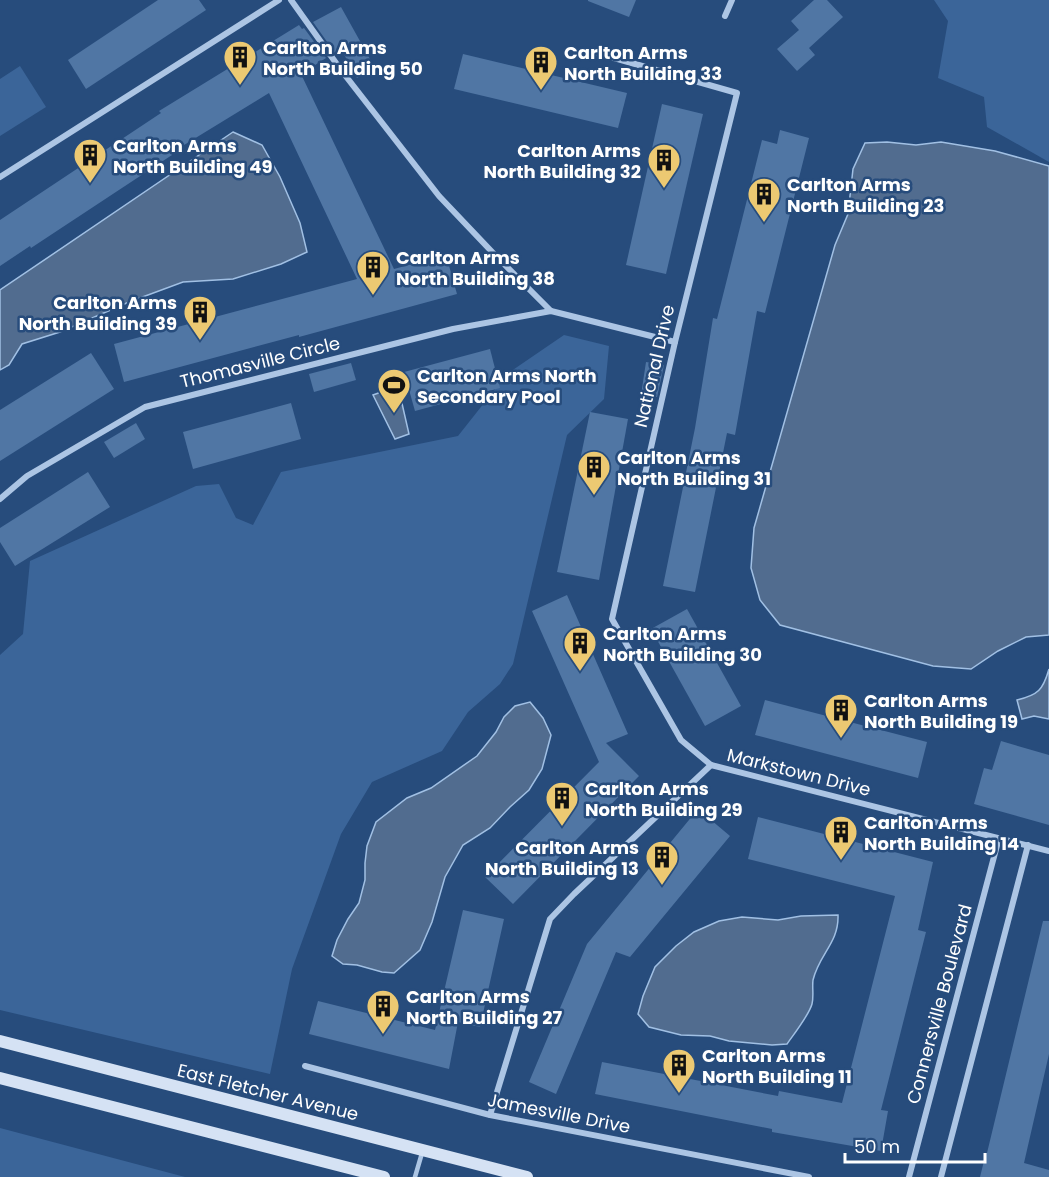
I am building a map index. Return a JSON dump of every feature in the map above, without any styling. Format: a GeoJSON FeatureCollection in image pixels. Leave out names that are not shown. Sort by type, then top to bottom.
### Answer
{"type":"FeatureCollection","features":[{"type":"Feature","properties":{"kind":"main road","name":"East Fletcher Avenue"},"geometry":{"type":"LineString","coordinates":[[0,1041],[527,1177]]}},
{"type":"Feature","properties":{"kind":"main road"},"geometry":{"type":"LineString","coordinates":[[0,1078],[384,1177]]}},
{"type":"Feature","properties":{"kind":"street"},"geometry":{"type":"LineString","coordinates":[[0,177],[279,0]]}},
{"type":"Feature","properties":{"kind":"street"},"geometry":{"type":"LineString","coordinates":[[291,0],[341,70],[440,196],[551,311]]}},
{"type":"Feature","properties":{"kind":"street"},"geometry":{"type":"LineString","coordinates":[[725,16],[732,0]]}},
{"type":"Feature","properties":{"kind":"street","name":"National Drive"},"geometry":{"type":"LineString","coordinates":[[593,52],[737,93],[675,342],[612,618],[681,740],[711,765]]}},
{"type":"Feature","properties":{"kind":"street","name":"Thomasville Circle"},"geometry":{"type":"LineString","coordinates":[[0,499],[27,476],[145,407],[453,329],[551,311],[675,342]]}},
{"type":"Feature","properties":{"kind":"street","name":"Markstown Drive"},"geometry":{"type":"LineString","coordinates":[[490,1115],[550,919],[711,765],[1049,851]]}},
{"type":"Feature","properties":{"kind":"street","name":"Connersville Boulevard"},"geometry":{"type":"LineString","coordinates":[[909,1177],[999,838]]}},
{"type":"Feature","properties":{"kind":"street"},"geometry":{"type":"LineString","coordinates":[[941,1177],[1028,845]]}},
{"type":"Feature","properties":{"kind":"street","name":"Jamesville Drive"},"geometry":{"type":"LineString","coordinates":[[305,1066],[490,1115],[809,1177]]}},
{"type":"Feature","properties":{"kind":"lane"},"geometry":{"type":"LineString","coordinates":[[415,1177],[422,1150]]}},
{"type":"Feature","properties":{"kind":"shaded area"},"geometry":{"type":"Polygon","coordinates":[[[934,0],[1049,0],[1049,162],[987,127],[984,97],[938,78],[948,21],[934,0]]]}},
{"type":"Feature","properties":{"kind":"shaded area"},"geometry":{"type":"Polygon","coordinates":[[[20,66],[46,107],[0,136],[0,79],[20,66]]]}},
{"type":"Feature","properties":{"kind":"shaded area"},"geometry":{"type":"Polygon","coordinates":[[[233,132],[262,145],[280,177],[300,223],[307,252],[281,264],[233,279],[183,282],[129,302],[60,332],[22,344],[9,365],[0,370],[0,290],[233,132]]]}},
{"type":"Feature","properties":{"kind":"shaded area"},"geometry":{"type":"Polygon","coordinates":[[[887,142],[916,145],[941,142],[995,151],[1049,166],[1049,635],[1026,637],[998,651],[971,669],[933,666],[780,625],[760,600],[751,568],[754,528],[835,245],[848,214],[853,169],[865,143],[887,142]]]}},
{"type":"Feature","properties":{"kind":"shaded area"},"geometry":{"type":"Polygon","coordinates":[[[564,335],[609,346],[604,399],[567,435],[513,664],[500,684],[468,712],[442,751],[372,782],[341,834],[292,969],[270,1074],[0,1010],[0,655],[23,634],[30,561],[196,486],[219,484],[236,518],[253,525],[281,472],[458,436],[507,374],[564,335]]]}},
{"type":"Feature","properties":{"kind":"shaded area","name":"Carlton Arms North Secondary Pool"},"geometry":{"type":"Polygon","coordinates":[[[398,386],[409,434],[395,439],[373,395],[398,386]]]}},
{"type":"Feature","properties":{"kind":"shaded area"},"geometry":{"type":"Polygon","coordinates":[[[1049,669],[1049,719],[1034,716],[1022,719],[1017,700],[1035,694],[1042,687],[1049,669]]]}},
{"type":"Feature","properties":{"kind":"shaded area"},"geometry":{"type":"Polygon","coordinates":[[[530,702],[543,718],[551,735],[542,769],[529,790],[490,828],[463,845],[445,877],[432,922],[420,950],[394,973],[343,964],[332,956],[337,940],[359,903],[365,880],[367,846],[376,822],[407,798],[431,788],[477,756],[496,732],[504,717],[515,706],[530,702]]]}},
{"type":"Feature","properties":{"kind":"shaded area"},"geometry":{"type":"Polygon","coordinates":[[[838,915],[832,941],[813,980],[812,1004],[787,1044],[772,1045],[729,1041],[710,1036],[681,1035],[649,1027],[638,1014],[655,967],[694,932],[719,921],[742,917],[778,920],[801,916],[838,915]]]}},
{"type":"Feature","properties":{"kind":"shaded area"},"geometry":{"type":"Polygon","coordinates":[[[0,1128],[185,1177],[0,1177],[0,1128]]]}},
{"type":"Feature","properties":{"kind":"building"},"geometry":{"type":"Polygon","coordinates":[[[158,0],[199,0],[206,10],[86,89],[68,60],[158,0]]]}},
{"type":"Feature","properties":{"kind":"building"},"geometry":{"type":"Polygon","coordinates":[[[588,0],[636,0],[629,17],[588,0]]]}},
{"type":"Feature","properties":{"kind":"building"},"geometry":{"type":"Polygon","coordinates":[[[814,0],[827,0],[843,17],[809,48],[815,55],[797,71],[777,49],[799,30],[791,21],[814,0]]]}},
{"type":"Feature","properties":{"kind":"building"},"geometry":{"type":"Polygon","coordinates":[[[341,7],[375,68],[357,78],[341,49],[335,53],[313,22],[341,7]]]}},
{"type":"Feature","properties":{"kind":"building"},"geometry":{"type":"Polygon","coordinates":[[[299,25],[302,29],[304,28],[326,58],[301,74],[394,269],[446,255],[457,294],[124,382],[114,344],[357,279],[269,93],[171,153],[172,155],[0,266],[0,220],[161,113],[159,111],[299,25]]]}},
{"type":"Feature","properties":{"kind":"building","name":"Carlton Arms North Building 33"},"geometry":{"type":"Polygon","coordinates":[[[463,54],[627,93],[618,128],[454,89],[463,54]]]}},
{"type":"Feature","properties":{"kind":"building","name":"Carlton Arms North Building 32"},"geometry":{"type":"Polygon","coordinates":[[[662,104],[703,114],[666,274],[626,265],[662,104]]]}},
{"type":"Feature","properties":{"kind":"building"},"geometry":{"type":"Polygon","coordinates":[[[780,130],[809,138],[765,313],[757,311],[735,435],[727,433],[695,592],[663,586],[695,428],[713,318],[717,319],[762,140],[777,144],[780,130]]]}},
{"type":"Feature","properties":{"kind":"building"},"geometry":{"type":"Polygon","coordinates":[[[490,349],[500,388],[415,411],[404,372],[490,349]]]}},
{"type":"Feature","properties":{"kind":"building"},"geometry":{"type":"Polygon","coordinates":[[[91,353],[114,389],[0,461],[0,410],[91,353]]]}},
{"type":"Feature","properties":{"kind":"building"},"geometry":{"type":"Polygon","coordinates":[[[646,362],[664,365],[657,397],[641,395],[646,362]]]}},
{"type":"Feature","properties":{"kind":"building"},"geometry":{"type":"Polygon","coordinates":[[[351,363],[356,380],[314,392],[309,374],[351,363]]]}},
{"type":"Feature","properties":{"kind":"building"},"geometry":{"type":"Polygon","coordinates":[[[291,403],[301,439],[193,469],[183,432],[291,403]]]}},
{"type":"Feature","properties":{"kind":"building","name":"Carlton Arms North Building 31"},"geometry":{"type":"Polygon","coordinates":[[[590,412],[628,419],[599,580],[557,572],[590,412]]]}},
{"type":"Feature","properties":{"kind":"building"},"geometry":{"type":"Polygon","coordinates":[[[136,423],[145,439],[114,458],[104,442],[136,423]]]}},
{"type":"Feature","properties":{"kind":"building"},"geometry":{"type":"Polygon","coordinates":[[[88,472],[110,507],[15,566],[0,542],[0,528],[88,472]]]}},
{"type":"Feature","properties":{"kind":"building"},"geometry":{"type":"Polygon","coordinates":[[[567,595],[628,734],[606,743],[639,776],[513,904],[485,877],[599,762],[532,611],[567,595]]]}},
{"type":"Feature","properties":{"kind":"building"},"geometry":{"type":"Polygon","coordinates":[[[687,609],[741,706],[705,726],[651,629],[687,609]]]}},
{"type":"Feature","properties":{"kind":"building","name":"Carlton Arms North Building 19"},"geometry":{"type":"Polygon","coordinates":[[[765,700],[927,742],[918,778],[755,735],[765,700]]]}},
{"type":"Feature","properties":{"kind":"building"},"geometry":{"type":"Polygon","coordinates":[[[1001,741],[1049,755],[1049,825],[974,804],[984,768],[992,770],[1001,741]]]}},
{"type":"Feature","properties":{"kind":"building"},"geometry":{"type":"Polygon","coordinates":[[[698,809],[730,836],[630,957],[616,952],[556,1094],[529,1082],[587,944],[698,809]]]}},
{"type":"Feature","properties":{"kind":"building"},"geometry":{"type":"Polygon","coordinates":[[[758,817],[933,862],[918,930],[926,932],[881,1110],[888,1111],[881,1151],[772,1132],[772,1129],[595,1094],[602,1062],[778,1096],[779,1091],[842,1103],[895,896],[748,859],[758,817]]]}},
{"type":"Feature","properties":{"kind":"building"},"geometry":{"type":"Polygon","coordinates":[[[463,910],[504,919],[480,1027],[458,1022],[449,1069],[309,1034],[318,1001],[435,1030],[463,910]]]}},
{"type":"Feature","properties":{"kind":"building"},"geometry":{"type":"Polygon","coordinates":[[[1043,921],[1049,921],[1049,1054],[1024,1163],[1049,1170],[1049,1177],[980,1177],[987,1153],[1043,921]]]}},
{"type":"Feature","properties":{"kind":"place","name":"Carlton Arms North Building 50"},"geometry":{"type":"Point","coordinates":[240,86]}},
{"type":"Feature","properties":{"kind":"place","name":"Carlton Arms North Building 33"},"geometry":{"type":"Point","coordinates":[541,91]}},
{"type":"Feature","properties":{"kind":"place","name":"Carlton Arms North Building 49"},"geometry":{"type":"Point","coordinates":[90,184]}},
{"type":"Feature","properties":{"kind":"place","name":"Carlton Arms North Building 32"},"geometry":{"type":"Point","coordinates":[664,189]}},
{"type":"Feature","properties":{"kind":"place","name":"Carlton Arms North Building 23"},"geometry":{"type":"Point","coordinates":[764,223]}},
{"type":"Feature","properties":{"kind":"place","name":"Carlton Arms North Building 38"},"geometry":{"type":"Point","coordinates":[373,296]}},
{"type":"Feature","properties":{"kind":"place","name":"Carlton Arms North Building 39"},"geometry":{"type":"Point","coordinates":[200,341]}},
{"type":"Feature","properties":{"kind":"place","name":"Carlton Arms North Secondary Pool"},"geometry":{"type":"Point","coordinates":[394,414]}},
{"type":"Feature","properties":{"kind":"place","name":"Carlton Arms North Building 31"},"geometry":{"type":"Point","coordinates":[594,496]}},
{"type":"Feature","properties":{"kind":"place","name":"Carlton Arms North Building 30"},"geometry":{"type":"Point","coordinates":[580,672]}},
{"type":"Feature","properties":{"kind":"place","name":"Carlton Arms North Building 19"},"geometry":{"type":"Point","coordinates":[841,739]}},
{"type":"Feature","properties":{"kind":"place","name":"Carlton Arms North Building 29"},"geometry":{"type":"Point","coordinates":[562,827]}},
{"type":"Feature","properties":{"kind":"place","name":"Carlton Arms North Building 14"},"geometry":{"type":"Point","coordinates":[841,861]}},
{"type":"Feature","properties":{"kind":"place","name":"Carlton Arms North Building 13"},"geometry":{"type":"Point","coordinates":[662,886]}},
{"type":"Feature","properties":{"kind":"place","name":"Carlton Arms North Building 27"},"geometry":{"type":"Point","coordinates":[383,1035]}},
{"type":"Feature","properties":{"kind":"place","name":"Carlton Arms North Building 11"},"geometry":{"type":"Point","coordinates":[679,1094]}}]}
